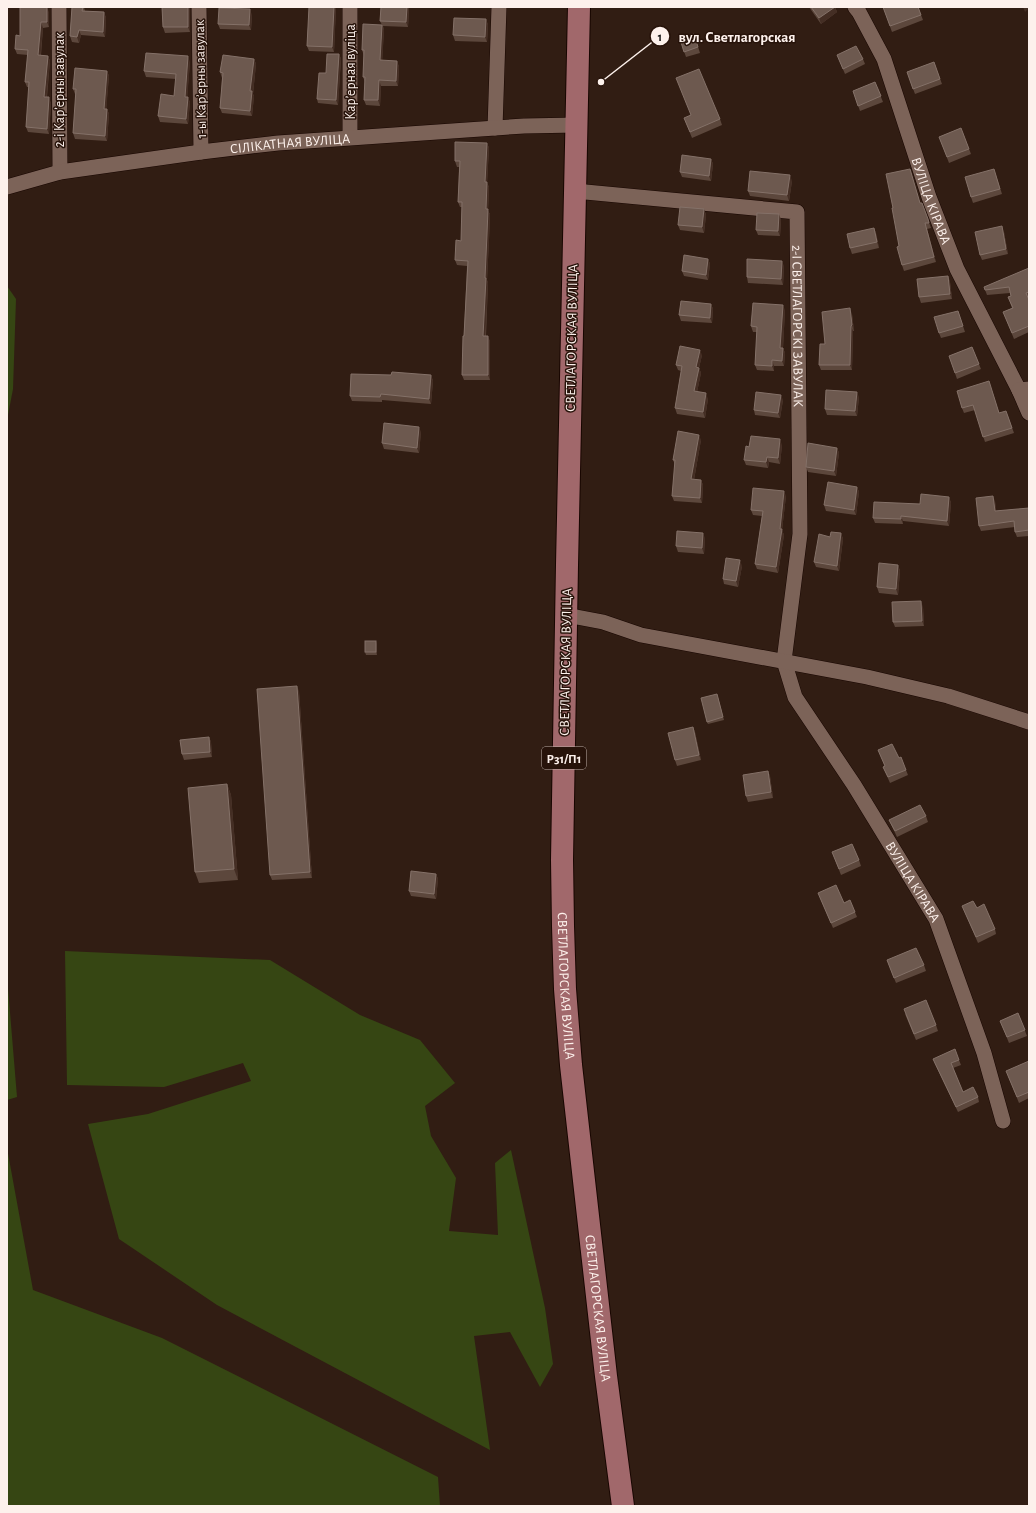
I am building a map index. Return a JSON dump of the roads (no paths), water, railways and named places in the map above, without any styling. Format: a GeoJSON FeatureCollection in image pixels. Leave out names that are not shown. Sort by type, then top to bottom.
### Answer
{"type":"FeatureCollection","features":[{"type":"Feature","properties":{"kind":"main road","name":"СВЕТЛАГОРСКАЯ ВУЛІЦА"},"geometry":{"type":"LineString","coordinates":[[579,7],[562,860],[565,989],[571,1065],[605,1368],[623,1506]]}},
{"type":"Feature","properties":{"kind":"street","name":"2-і Карʼерны завулак"},"geometry":{"type":"LineString","coordinates":[[59,7],[60,172]]}},
{"type":"Feature","properties":{"kind":"street","name":"1-ы Карʼерны завулак"},"geometry":{"type":"LineString","coordinates":[[199,7],[201,152]]}},
{"type":"Feature","properties":{"kind":"street","name":"Карʼерная вуліца"},"geometry":{"type":"LineString","coordinates":[[350,7],[350,137]]}},
{"type":"Feature","properties":{"kind":"street"},"geometry":{"type":"LineString","coordinates":[[495,128],[499,7]]}},
{"type":"Feature","properties":{"kind":"street","name":"ВУЛІЦА КІРАВА"},"geometry":{"type":"LineString","coordinates":[[855,7],[884,58],[929,197],[957,269],[1024,389],[1029,413]]}},
{"type":"Feature","properties":{"kind":"street","name":"СІЛІКАТНАЯ ВУЛІЦА"},"geometry":{"type":"LineString","coordinates":[[7,187],[60,172],[201,152],[278,143],[495,128],[577,125]]}},
{"type":"Feature","properties":{"kind":"street","name":"2-І СВЕТЛАГОРСКІ ЗАВУЛАК"},"geometry":{"type":"LineString","coordinates":[[575,191],[797,212],[800,534],[784,661]]}},
{"type":"Feature","properties":{"kind":"street"},"geometry":{"type":"LineString","coordinates":[[566,615],[603,622],[641,635],[867,677],[948,696],[1029,722]]}},
{"type":"Feature","properties":{"kind":"street","name":"ВУЛІЦА КІРАВА"},"geometry":{"type":"LineString","coordinates":[[784,661],[795,698],[854,785],[936,919],[984,1053],[1003,1121]]}},
{"type":"Feature","properties":{"kind":"place","name":"вул. Светлагорская"},"geometry":{"type":"Point","coordinates":[601,82]}}]}
